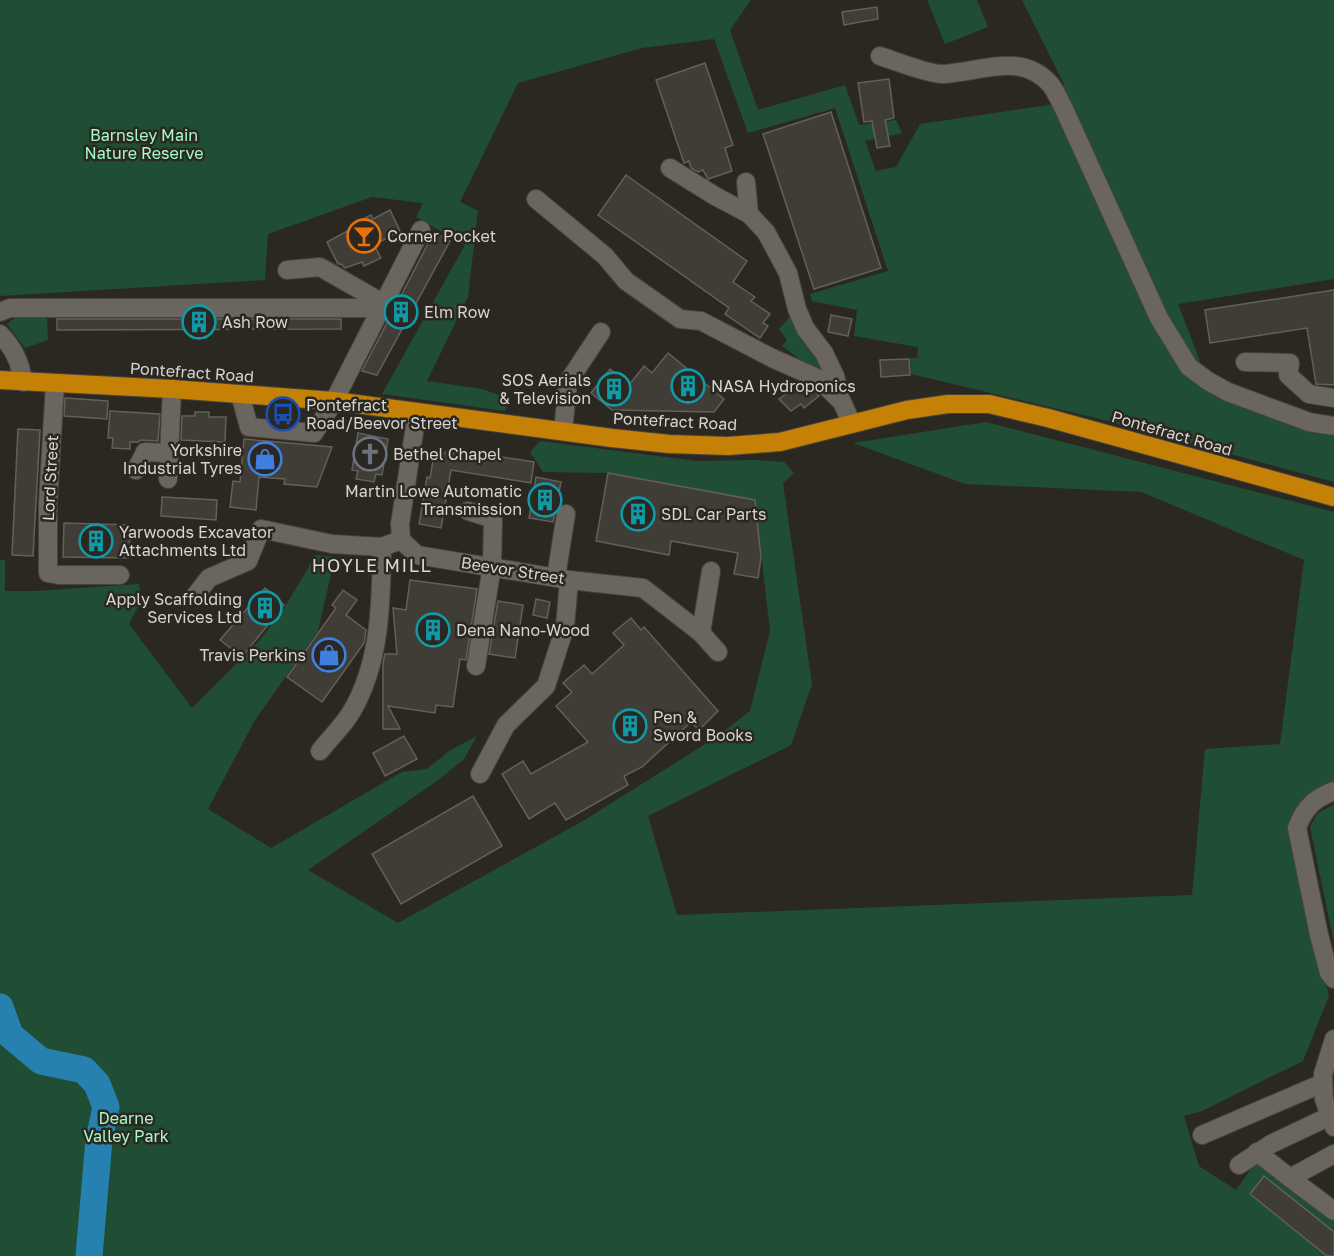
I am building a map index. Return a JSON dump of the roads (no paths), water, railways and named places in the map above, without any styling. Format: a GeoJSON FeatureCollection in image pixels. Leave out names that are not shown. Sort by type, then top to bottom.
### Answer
{"type":"FeatureCollection","features":[{"type":"Feature","properties":{"kind":"highway","name":"Pontefract Road"},"geometry":{"type":"LineString","coordinates":[[0,380],[172,389],[334,401],[669,444],[728,446],[780,442],[907,410],[948,404],[989,404],[1048,418],[1334,497]]}},
{"type":"Feature","properties":{"kind":"street"},"geometry":{"type":"LineString","coordinates":[[880,56],[939,74],[1006,64],[1026,68],[1041,76],[1052,86],[1064,109],[1159,318],[1189,367],[1228,392],[1309,422],[1334,426]]}},
{"type":"Feature","properties":{"kind":"street"},"geometry":{"type":"LineString","coordinates":[[670,168],[715,196],[749,213],[765,232],[788,273],[805,328],[824,353],[835,376],[842,402],[852,424]]}},
{"type":"Feature","properties":{"kind":"street"},"geometry":{"type":"LineString","coordinates":[[746,182],[749,213]]}},
{"type":"Feature","properties":{"kind":"street"},"geometry":{"type":"LineString","coordinates":[[536,199],[604,256],[626,281],[680,319],[701,321],[772,358],[817,378],[842,402]]}},
{"type":"Feature","properties":{"kind":"street"},"geometry":{"type":"LineString","coordinates":[[240,394],[249,427],[314,433],[334,401],[421,230]]}},
{"type":"Feature","properties":{"kind":"street"},"geometry":{"type":"LineString","coordinates":[[287,270],[320,267],[374,298],[380,308]]}},
{"type":"Feature","properties":{"kind":"street"},"geometry":{"type":"LineString","coordinates":[[0,312],[10,308],[380,308]]}},
{"type":"Feature","properties":{"kind":"street"},"geometry":{"type":"LineString","coordinates":[[563,431],[568,382],[601,332]]}},
{"type":"Feature","properties":{"kind":"street"},"geometry":{"type":"LineString","coordinates":[[0,334],[15,354],[21,367],[23,382]]}},
{"type":"Feature","properties":{"kind":"street"},"geometry":{"type":"LineString","coordinates":[[1245,362],[1290,363],[1288,375],[1309,394],[1334,398]]}},
{"type":"Feature","properties":{"kind":"street","name":"Lord Street"},"geometry":{"type":"LineString","coordinates":[[55,383],[48,503],[48,573],[59,575],[120,574]]}},
{"type":"Feature","properties":{"kind":"street"},"geometry":{"type":"LineString","coordinates":[[168,479],[172,389]]}},
{"type":"Feature","properties":{"kind":"street"},"geometry":{"type":"LineString","coordinates":[[195,596],[209,578],[248,561],[261,529],[328,543],[382,547],[401,540],[400,524],[417,413]]}},
{"type":"Feature","properties":{"kind":"street"},"geometry":{"type":"LineString","coordinates":[[135,470],[145,452],[169,453]]}},
{"type":"Feature","properties":{"kind":"street"},"geometry":{"type":"LineString","coordinates":[[468,511],[493,519],[492,566],[476,666]]}},
{"type":"Feature","properties":{"kind":"street"},"geometry":{"type":"LineString","coordinates":[[480,774],[506,725],[546,686],[565,627],[563,579],[566,514]]}},
{"type":"Feature","properties":{"kind":"street","name":"Beevor Street"},"geometry":{"type":"LineString","coordinates":[[401,540],[417,555],[563,579],[643,588],[701,633],[718,652]]}},
{"type":"Feature","properties":{"kind":"street"},"geometry":{"type":"LineString","coordinates":[[320,750],[352,712],[367,676],[379,631],[382,547]]}},
{"type":"Feature","properties":{"kind":"street"},"geometry":{"type":"LineString","coordinates":[[701,633],[711,571]]}},
{"type":"Feature","properties":{"kind":"street"},"geometry":{"type":"LineString","coordinates":[[1334,790],[1310,804],[1301,815],[1297,828],[1319,935],[1329,973],[1334,979]]}},
{"type":"Feature","properties":{"kind":"street"},"geometry":{"type":"LineString","coordinates":[[1239,1165],[1257,1152],[1332,1122],[1324,1099],[1323,1074],[1334,1039]]}},
{"type":"Feature","properties":{"kind":"street"},"geometry":{"type":"LineString","coordinates":[[1202,1135],[1323,1083]]}},
{"type":"Feature","properties":{"kind":"street"},"geometry":{"type":"LineString","coordinates":[[1257,1152],[1334,1211]]}},
{"type":"Feature","properties":{"kind":"street"},"geometry":{"type":"LineString","coordinates":[[1290,1178],[1334,1154]]}},
{"type":"Feature","properties":{"kind":"waterway"},"geometry":{"type":"LineString","coordinates":[[0,1007],[10,1035],[41,1061],[84,1070],[97,1084],[106,1107],[99,1140],[89,1256]]}},
{"type":"Feature","properties":{"kind":"place","name":"Corner Pocket"},"geometry":{"type":"Point","coordinates":[364,236]}},
{"type":"Feature","properties":{"kind":"place","name":"Elm Row"},"geometry":{"type":"Point","coordinates":[401,312]}},
{"type":"Feature","properties":{"kind":"place","name":"Ash Row"},"geometry":{"type":"Point","coordinates":[199,322]}},
{"type":"Feature","properties":{"kind":"place","name":"NASA Hydroponics"},"geometry":{"type":"Point","coordinates":[688,386]}},
{"type":"Feature","properties":{"kind":"place","name":"SOS Aerials & Television"},"geometry":{"type":"Point","coordinates":[614,389]}},
{"type":"Feature","properties":{"kind":"place","name":"Pontefract Road/Beevor Street"},"geometry":{"type":"Point","coordinates":[283,414]}},
{"type":"Feature","properties":{"kind":"place","name":"Bethel Chapel"},"geometry":{"type":"Point","coordinates":[370,454]}},
{"type":"Feature","properties":{"kind":"place","name":"Yorkshire Industrial Tyres"},"geometry":{"type":"Point","coordinates":[265,459]}},
{"type":"Feature","properties":{"kind":"place","name":"Martin Lowe Automatic Transmission"},"geometry":{"type":"Point","coordinates":[545,500]}},
{"type":"Feature","properties":{"kind":"place","name":"SDL Car Parts"},"geometry":{"type":"Point","coordinates":[638,514]}},
{"type":"Feature","properties":{"kind":"place","name":"Yarwoods Excavator Attachments Ltd"},"geometry":{"type":"Point","coordinates":[96,541]}},
{"type":"Feature","properties":{"kind":"place","name":"Apply Scaffolding Services Ltd"},"geometry":{"type":"Point","coordinates":[265,608]}},
{"type":"Feature","properties":{"kind":"place","name":"Dena Nano-Wood"},"geometry":{"type":"Point","coordinates":[433,630]}},
{"type":"Feature","properties":{"kind":"place","name":"Travis Perkins"},"geometry":{"type":"Point","coordinates":[329,655]}},
{"type":"Feature","properties":{"kind":"place","name":"Pen & Sword Books"},"geometry":{"type":"Point","coordinates":[630,726]}},
{"type":"Feature","properties":{"kind":"district","name":"HOYLE MILL"},"geometry":{"type":"Point","coordinates":[372,566]}},
{"type":"Feature","properties":{"kind":"park label","name":"Barnsley Main Nature Reserve"},"geometry":{"type":"Point","coordinates":[144,144]}},
{"type":"Feature","properties":{"kind":"park label","name":"Dearne Valley Park"},"geometry":{"type":"Point","coordinates":[126,1127]}}]}
